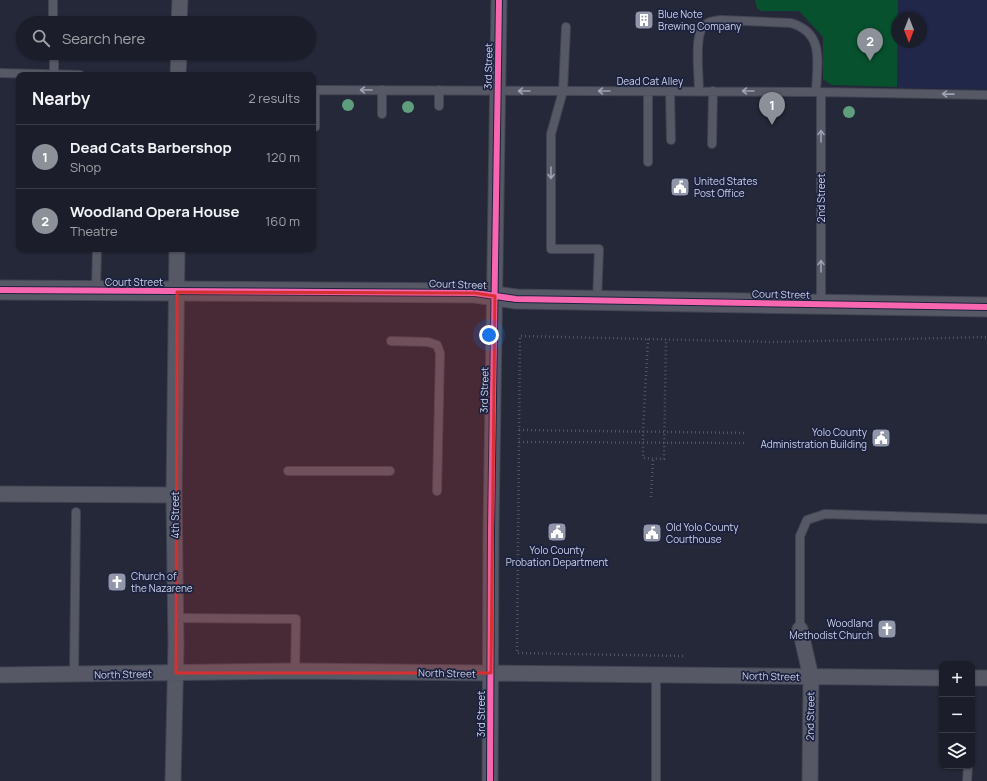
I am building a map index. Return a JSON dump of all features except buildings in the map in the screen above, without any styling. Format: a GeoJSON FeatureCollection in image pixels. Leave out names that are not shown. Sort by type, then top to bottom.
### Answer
{"type":"FeatureCollection","features":[{"type":"Feature","properties":{"kind":"street"},"geometry":{"type":"LineString","coordinates":[[179,16],[180,0]]}},
{"type":"Feature","properties":{"kind":"street","name":"3rd Street"},"geometry":{"type":"LineString","coordinates":[[490,781],[491,538],[499,0]]}},
{"type":"Feature","properties":{"kind":"street"},"geometry":{"type":"LineString","coordinates":[[178,72],[179,60]]}},
{"type":"Feature","properties":{"kind":"street","name":"4th Street"},"geometry":{"type":"LineString","coordinates":[[173,781],[176,673],[174,495],[177,252]]}},
{"type":"Feature","properties":{"kind":"street","name":"Court Street"},"geometry":{"type":"LineString","coordinates":[[0,290],[475,293],[516,299],[987,307]]}},
{"type":"Feature","properties":{"kind":"street"},"geometry":{"type":"LineString","coordinates":[[0,494],[174,495]]}},
{"type":"Feature","properties":{"kind":"street","name":"2nd Street"},"geometry":{"type":"LineString","coordinates":[[800,629],[811,677],[810,781]]}},
{"type":"Feature","properties":{"kind":"street","name":"North Street"},"geometry":{"type":"LineString","coordinates":[[0,675],[295,671],[939,678]]}},
{"type":"Feature","properties":{"kind":"street"},"geometry":{"type":"LineString","coordinates":[[975,678],[987,678]]}},
{"type":"Feature","properties":{"kind":"lane"},"geometry":{"type":"LineString","coordinates":[[53,0],[53,16]]}},
{"type":"Feature","properties":{"kind":"lane","name":"2nd Street"},"geometry":{"type":"LineString","coordinates":[[699,91],[697,42],[699,33],[703,26],[710,21],[720,20],[791,23],[807,30],[816,44],[819,92],[821,305]]}},
{"type":"Feature","properties":{"kind":"lane"},"geometry":{"type":"LineString","coordinates":[[566,27],[563,91],[550,134],[550,249],[599,249],[597,301]]}},
{"type":"Feature","properties":{"kind":"lane"},"geometry":{"type":"LineString","coordinates":[[54,60],[54,72]]}},
{"type":"Feature","properties":{"kind":"lane"},"geometry":{"type":"LineString","coordinates":[[0,73],[16,74]]}},
{"type":"Feature","properties":{"kind":"lane","name":"Dead Cat Alley"},"geometry":{"type":"LineString","coordinates":[[316,90],[713,91],[987,95]]}},
{"type":"Feature","properties":{"kind":"lane"},"geometry":{"type":"LineString","coordinates":[[382,90],[382,114]]}},
{"type":"Feature","properties":{"kind":"lane"},"geometry":{"type":"LineString","coordinates":[[439,90],[439,106]]}},
{"type":"Feature","properties":{"kind":"lane"},"geometry":{"type":"LineString","coordinates":[[648,91],[648,162]]}},
{"type":"Feature","properties":{"kind":"lane"},"geometry":{"type":"LineString","coordinates":[[670,91],[671,140]]}},
{"type":"Feature","properties":{"kind":"lane"},"geometry":{"type":"LineString","coordinates":[[712,144],[713,91]]}},
{"type":"Feature","properties":{"kind":"lane"},"geometry":{"type":"LineString","coordinates":[[96,291],[97,252]]}},
{"type":"Feature","properties":{"kind":"lane"},"geometry":{"type":"LineString","coordinates":[[390,341],[428,342],[437,345],[440,353],[438,491]]}},
{"type":"Feature","properties":{"kind":"lane"},"geometry":{"type":"LineString","coordinates":[[288,471],[390,471]]}},
{"type":"Feature","properties":{"kind":"lane"},"geometry":{"type":"LineString","coordinates":[[74,674],[76,512]]}},
{"type":"Feature","properties":{"kind":"lane"},"geometry":{"type":"LineString","coordinates":[[800,629],[800,536],[807,520],[824,514],[987,519]]}},
{"type":"Feature","properties":{"kind":"lane"},"geometry":{"type":"LineString","coordinates":[[176,618],[296,619],[295,671]]}},
{"type":"Feature","properties":{"kind":"lane"},"geometry":{"type":"LineString","coordinates":[[656,675],[656,781]]}},
{"type":"Feature","properties":{"kind":"lane"},"geometry":{"type":"LineString","coordinates":[[967,781],[968,769]]}},
{"type":"Feature","properties":{"kind":"path"},"geometry":{"type":"LineString","coordinates":[[689,656],[518,653],[520,336],[774,342],[987,337]]}},
{"type":"Feature","properties":{"kind":"path"},"geometry":{"type":"LineString","coordinates":[[648,339],[642,442],[643,458],[664,459],[666,339]]}},
{"type":"Feature","properties":{"kind":"path"},"geometry":{"type":"LineString","coordinates":[[519,430],[643,430],[747,433]]}},
{"type":"Feature","properties":{"kind":"path"},"geometry":{"type":"LineString","coordinates":[[519,442],[747,443]]}},
{"type":"Feature","properties":{"kind":"path"},"geometry":{"type":"LineString","coordinates":[[651,497],[654,459]]}},
{"type":"Feature","properties":{"kind":"highlighted area"},"geometry":{"type":"Polygon","coordinates":[[[177,292],[475,293],[495,296],[491,673],[176,673],[177,292]]]}},
{"type":"Feature","properties":{"kind":"shaded area"},"geometry":{"type":"Polygon","coordinates":[[[897,0],[987,0],[987,89],[897,88],[897,48],[927,48],[927,12],[897,12],[897,0]]]}},
{"type":"Feature","properties":{"kind":"green space"},"geometry":{"type":"Polygon","coordinates":[[[755,0],[898,0],[898,12],[891,12],[891,48],[897,48],[897,87],[832,85],[823,79],[823,37],[799,11],[761,11],[757,8],[755,0]]]}},
{"type":"Feature","properties":{"kind":"cycle path"},"geometry":{"type":"LineString","coordinates":[[490,781],[491,530],[499,0]]}},
{"type":"Feature","properties":{"kind":"cycle path"},"geometry":{"type":"LineString","coordinates":[[0,290],[475,293],[516,299],[987,307]]}},
{"type":"Feature","properties":{"kind":"place","name":"Blue Note Brewing Company"},"geometry":{"type":"Point","coordinates":[644,20]}},
{"type":"Feature","properties":{"kind":"place","name":"Woodland Opera House"},"geometry":{"type":"Point","coordinates":[870,61]}},
{"type":"Feature","properties":{"kind":"place","name":"Dead Cats Barbershop"},"geometry":{"type":"Point","coordinates":[772,125]}},
{"type":"Feature","properties":{"kind":"place","name":"United States Post Office"},"geometry":{"type":"Point","coordinates":[680,187]}},
{"type":"Feature","properties":{"kind":"place","name":"Yolo County Administration Building"},"geometry":{"type":"Point","coordinates":[881,438]}},
{"type":"Feature","properties":{"kind":"place","name":"Yolo County Probation Department"},"geometry":{"type":"Point","coordinates":[557,532]}},
{"type":"Feature","properties":{"kind":"place","name":"Old Yolo County Courthouse"},"geometry":{"type":"Point","coordinates":[652,533]}},
{"type":"Feature","properties":{"kind":"place","name":"Church of the Nazarene"},"geometry":{"type":"Point","coordinates":[117,582]}},
{"type":"Feature","properties":{"kind":"place","name":"Woodland Methodist Church"},"geometry":{"type":"Point","coordinates":[887,629]}}]}
